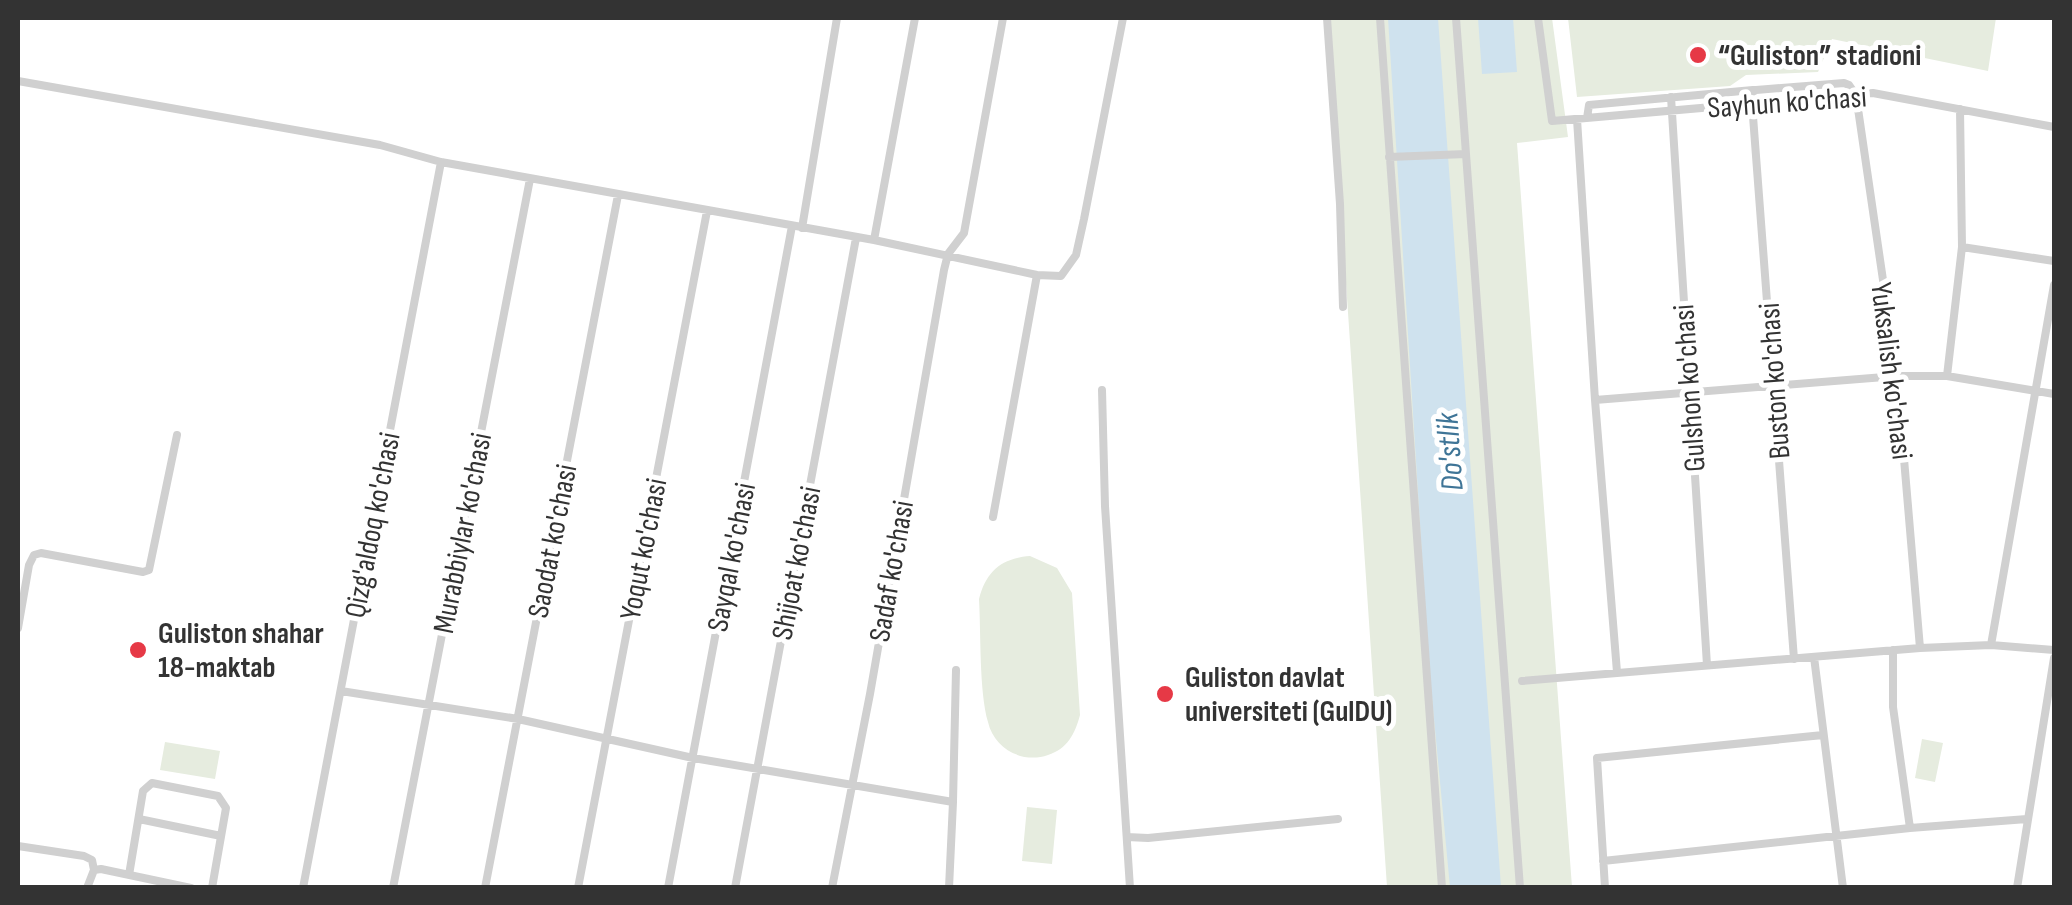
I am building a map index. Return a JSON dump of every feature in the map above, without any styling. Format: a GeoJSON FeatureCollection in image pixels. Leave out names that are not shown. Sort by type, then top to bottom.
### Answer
{"type":"FeatureCollection","features":[{"type":"Feature","properties":{"kind":"street"},"geometry":{"type":"LineString","coordinates":[[797,227],[837,18]]}},
{"type":"Feature","properties":{"kind":"street"},"geometry":{"type":"LineString","coordinates":[[874,240],[915,18]]}},
{"type":"Feature","properties":{"kind":"street"},"geometry":{"type":"LineString","coordinates":[[948,254],[964,233],[1003,18]]}},
{"type":"Feature","properties":{"kind":"street"},"geometry":{"type":"LineString","coordinates":[[18,81],[380,145],[530,179],[948,254],[1037,275],[1061,276],[1076,255],[1122,18]]}},
{"type":"Feature","properties":{"kind":"street"},"geometry":{"type":"LineString","coordinates":[[1327,18],[1340,204],[1342,307]]}},
{"type":"Feature","properties":{"kind":"street"},"geometry":{"type":"LineString","coordinates":[[1380,18],[1442,888]]}},
{"type":"Feature","properties":{"kind":"street"},"geometry":{"type":"LineString","coordinates":[[1456,18],[1520,888]]}},
{"type":"Feature","properties":{"kind":"street"},"geometry":{"type":"LineString","coordinates":[[1538,18],[1552,121],[1582,119]]}},
{"type":"Feature","properties":{"kind":"street"},"geometry":{"type":"LineString","coordinates":[[1617,672],[1595,400],[1582,119],[1588,105],[1671,97],[1844,83],[1856,95]]}},
{"type":"Feature","properties":{"kind":"street","name":"Buston ko'chasi"},"geometry":{"type":"LineString","coordinates":[[1753,90],[1794,659]]}},
{"type":"Feature","properties":{"kind":"street","name":"Sayhun ko'chasi"},"geometry":{"type":"LineString","coordinates":[[1582,119],[1873,93],[2054,126]]}},
{"type":"Feature","properties":{"kind":"street","name":"Yuksalish ko'chasi"},"geometry":{"type":"LineString","coordinates":[[1856,95],[1896,376],[1920,648]]}},
{"type":"Feature","properties":{"kind":"street","name":"Gulshon ko'chasi"},"geometry":{"type":"LineString","coordinates":[[1671,97],[1707,666]]}},
{"type":"Feature","properties":{"kind":"street"},"geometry":{"type":"LineString","coordinates":[[1947,376],[1962,248],[1960,109]]}},
{"type":"Feature","properties":{"kind":"street"},"geometry":{"type":"LineString","coordinates":[[1389,158],[1466,154]]}},
{"type":"Feature","properties":{"kind":"street","name":"Qizg'aldoq ko'chasi"},"geometry":{"type":"LineString","coordinates":[[303,888],[442,162]]}},
{"type":"Feature","properties":{"kind":"street","name":"Murabbiylar ko'chasi"},"geometry":{"type":"LineString","coordinates":[[394,888],[530,179]]}},
{"type":"Feature","properties":{"kind":"street","name":"Saodat ko'chasi"},"geometry":{"type":"LineString","coordinates":[[485,888],[618,195]]}},
{"type":"Feature","properties":{"kind":"street","name":"Yoqut ko'chasi"},"geometry":{"type":"LineString","coordinates":[[578,888],[707,211]]}},
{"type":"Feature","properties":{"kind":"street","name":"Sayqal ko'chasi"},"geometry":{"type":"LineString","coordinates":[[668,888],[797,227]]}},
{"type":"Feature","properties":{"kind":"street","name":"Shijoat ko'chasi"},"geometry":{"type":"LineString","coordinates":[[735,888],[856,238]]}},
{"type":"Feature","properties":{"kind":"street"},"geometry":{"type":"LineString","coordinates":[[1962,248],[2054,261]]}},
{"type":"Feature","properties":{"kind":"street","name":"Sadaf ko'chasi"},"geometry":{"type":"LineString","coordinates":[[832,888],[948,254]]}},
{"type":"Feature","properties":{"kind":"street"},"geometry":{"type":"LineString","coordinates":[[993,517],[1037,275]]}},
{"type":"Feature","properties":{"kind":"street"},"geometry":{"type":"LineString","coordinates":[[1991,645],[2054,285]]}},
{"type":"Feature","properties":{"kind":"street"},"geometry":{"type":"LineString","coordinates":[[1595,400],[1896,376],[1947,376],[2054,394]]}},
{"type":"Feature","properties":{"kind":"street"},"geometry":{"type":"LineString","coordinates":[[1102,390],[1130,888]]}},
{"type":"Feature","properties":{"kind":"street"},"geometry":{"type":"LineString","coordinates":[[18,628],[34,555],[149,570],[177,435]]}},
{"type":"Feature","properties":{"kind":"street"},"geometry":{"type":"LineString","coordinates":[[1522,681],[1920,648],[1991,645],[2054,650]]}},
{"type":"Feature","properties":{"kind":"street"},"geometry":{"type":"LineString","coordinates":[[1893,650],[1893,707],[1910,828]]}},
{"type":"Feature","properties":{"kind":"street"},"geometry":{"type":"LineString","coordinates":[[1814,657],[1843,888]]}},
{"type":"Feature","properties":{"kind":"street"},"geometry":{"type":"LineString","coordinates":[[2017,888],[2054,658]]}},
{"type":"Feature","properties":{"kind":"street"},"geometry":{"type":"LineString","coordinates":[[949,888],[956,670]]}},
{"type":"Feature","properties":{"kind":"street"},"geometry":{"type":"LineString","coordinates":[[340,691],[518,719],[693,758],[953,802]]}},
{"type":"Feature","properties":{"kind":"street"},"geometry":{"type":"LineString","coordinates":[[1605,888],[1598,758],[1824,735]]}},
{"type":"Feature","properties":{"kind":"street"},"geometry":{"type":"LineString","coordinates":[[128,875],[144,791],[152,783],[218,796],[226,808],[212,888]]}},
{"type":"Feature","properties":{"kind":"street"},"geometry":{"type":"LineString","coordinates":[[139,819],[221,836]]}},
{"type":"Feature","properties":{"kind":"street"},"geometry":{"type":"LineString","coordinates":[[1127,837],[1338,819]]}},
{"type":"Feature","properties":{"kind":"street"},"geometry":{"type":"LineString","coordinates":[[1603,862],[1837,835],[2027,819]]}},
{"type":"Feature","properties":{"kind":"street"},"geometry":{"type":"LineString","coordinates":[[18,846],[92,860],[94,870],[87,888]]}},
{"type":"Feature","properties":{"kind":"street"},"geometry":{"type":"LineString","coordinates":[[94,870],[191,888]]}},
{"type":"Feature","properties":{"kind":"shaded area"},"geometry":{"type":"Polygon","coordinates":[[[1328,18],[1552,18],[1568,137],[1517,143],[1572,887],[1387,887],[1328,18]]]}},
{"type":"Feature","properties":{"kind":"shaded area","name":"“Guliston” stadioni"},"geometry":{"type":"Polygon","coordinates":[[[1568,18],[1996,18],[1988,71],[1832,39],[1818,72],[1746,75],[1730,86],[1577,97],[1568,18]]]}},
{"type":"Feature","properties":{"kind":"shaded area"},"geometry":{"type":"Polygon","coordinates":[[[1030,556],[1057,568],[1072,593],[1080,715],[1065,745],[1038,757],[1011,752],[991,732],[981,662],[982,589],[1003,563],[1030,556]]]}},
{"type":"Feature","properties":{"kind":"shaded area"},"geometry":{"type":"Polygon","coordinates":[[[1922,739],[1943,743],[1935,782],[1915,778],[1922,739]]]}},
{"type":"Feature","properties":{"kind":"shaded area"},"geometry":{"type":"Polygon","coordinates":[[[165,742],[220,751],[215,779],[160,770],[165,742]]]}},
{"type":"Feature","properties":{"kind":"shaded area"},"geometry":{"type":"Polygon","coordinates":[[[1027,807],[1057,810],[1052,864],[1022,861],[1027,807]]]}},
{"type":"Feature","properties":{"kind":"water","name":"Do'stlik"},"geometry":{"type":"Polygon","coordinates":[[[1388,18],[1438,18],[1501,887],[1450,887],[1429,666],[1388,18]]]}},
{"type":"Feature","properties":{"kind":"water"},"geometry":{"type":"Polygon","coordinates":[[[1478,18],[1513,18],[1517,72],[1482,74],[1478,18]]]}},
{"type":"Feature","properties":{"kind":"place","name":"“Guliston” stadioni"},"geometry":{"type":"Point","coordinates":[1698,55]}},
{"type":"Feature","properties":{"kind":"place","name":"Guliston shahar 18-maktab"},"geometry":{"type":"Point","coordinates":[138,650]}},
{"type":"Feature","properties":{"kind":"place","name":"Guliston davlat universiteti (GulDU)"},"geometry":{"type":"Point","coordinates":[1165,694]}}]}
